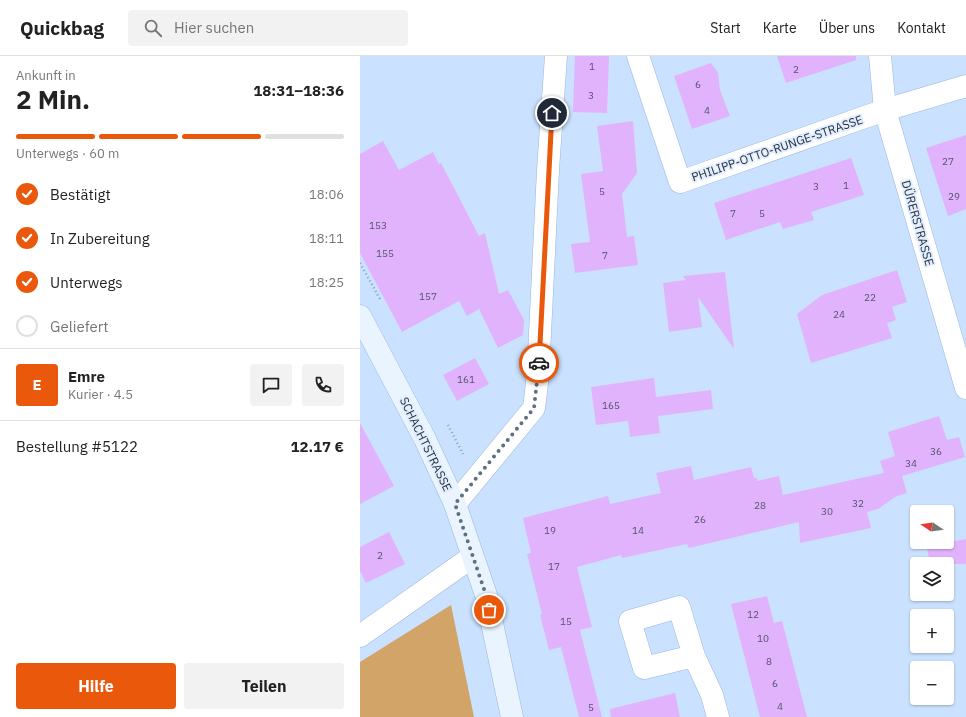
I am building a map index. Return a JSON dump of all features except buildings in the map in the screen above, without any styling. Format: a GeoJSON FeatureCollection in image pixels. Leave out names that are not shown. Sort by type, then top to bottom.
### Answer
{"type":"FeatureCollection","features":[{"type":"Feature","properties":{"kind":"street"},"geometry":{"type":"LineString","coordinates":[[455,504],[534,408],[538,375],[548,170],[556,56]]}},
{"type":"Feature","properties":{"kind":"street","name":"PHILIPP-OTTO-RUNGE-STRASSE"},"geometry":{"type":"LineString","coordinates":[[638,56],[680,182],[885,110]]}},
{"type":"Feature","properties":{"kind":"street","name":"DÜRERSTRASSE"},"geometry":{"type":"LineString","coordinates":[[880,56],[885,110],[966,388]]}},
{"type":"Feature","properties":{"kind":"street"},"geometry":{"type":"LineString","coordinates":[[885,110],[966,86]]}},
{"type":"Feature","properties":{"kind":"street","name":"SCHACHTSTRASSE"},"geometry":{"type":"LineString","coordinates":[[360,316],[424,439],[455,504],[486,595],[512,717]]}},
{"type":"Feature","properties":{"kind":"street"},"geometry":{"type":"LineString","coordinates":[[360,636],[472,557]]}},
{"type":"Feature","properties":{"kind":"street"},"geometry":{"type":"LineString","coordinates":[[694,656],[712,695],[718,717]]}},
{"type":"Feature","properties":{"kind":"shaded area"},"geometry":{"type":"Polygon","coordinates":[[[451,605],[474,717],[360,717],[360,662],[451,605]]]}},
{"type":"Feature","properties":{"kind":"way so far"},"geometry":{"type":"LineString","coordinates":[[489,610],[486,595],[455,504],[534,408],[539,363]]}},
{"type":"Feature","properties":{"kind":"route"},"geometry":{"type":"LineString","coordinates":[[539,363],[552,113]]}}]}
